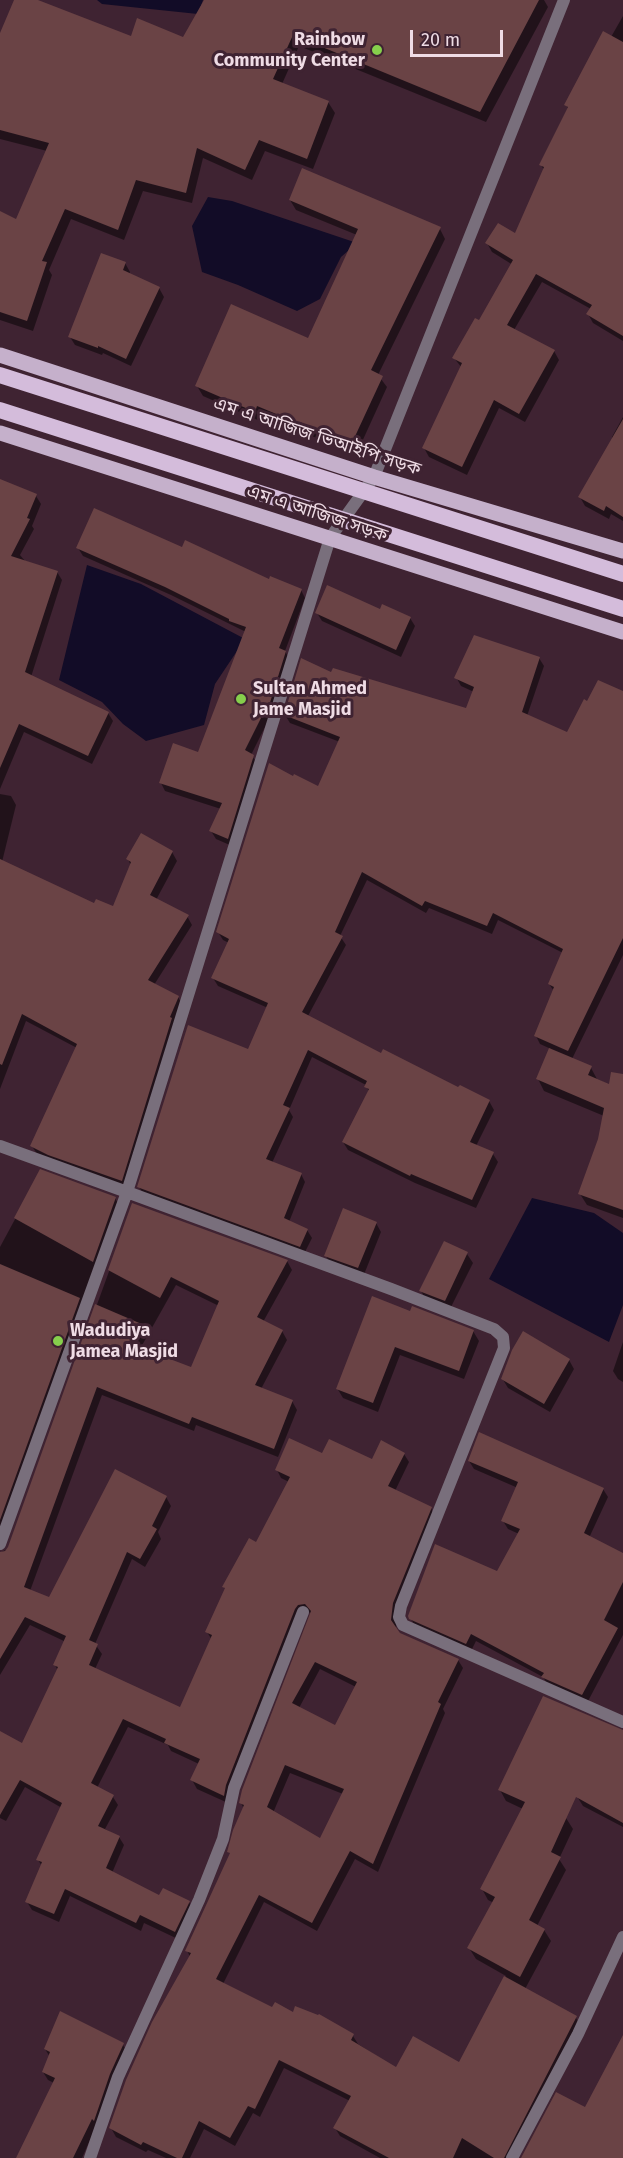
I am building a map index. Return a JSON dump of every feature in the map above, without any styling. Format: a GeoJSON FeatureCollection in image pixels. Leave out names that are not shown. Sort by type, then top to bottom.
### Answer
{"type":"FeatureCollection","features":[{"type":"Feature","properties":{"kind":"highway"},"geometry":{"type":"LineString","coordinates":[[0,375],[623,574]]}},
{"type":"Feature","properties":{"kind":"highway"},"geometry":{"type":"LineString","coordinates":[[0,410],[623,609]]}},
{"type":"Feature","properties":{"kind":"main road","name":"এম এ আজিজ ভিআইপি সড়ক"},"geometry":{"type":"LineString","coordinates":[[0,356],[374,477],[623,551]]}},
{"type":"Feature","properties":{"kind":"main road","name":"এম এ আজিজ সড়ক"},"geometry":{"type":"LineString","coordinates":[[0,433],[623,632]]}},
{"type":"Feature","properties":{"kind":"street"},"geometry":{"type":"LineString","coordinates":[[0,1544],[127,1192],[330,538],[374,477],[564,0]]}},
{"type":"Feature","properties":{"kind":"street"},"geometry":{"type":"LineString","coordinates":[[0,1146],[391,1289],[494,1329],[503,1337],[504,1348],[401,1606],[399,1617],[403,1625],[623,1722]]}},
{"type":"Feature","properties":{"kind":"street"},"geometry":{"type":"LineString","coordinates":[[90,2158],[118,2077],[199,1900],[223,1839],[234,1788],[303,1612]]}},
{"type":"Feature","properties":{"kind":"street"},"geometry":{"type":"LineString","coordinates":[[512,2158],[578,2034],[623,1938]]}},
{"type":"Feature","properties":{"kind":"shaded area"},"geometry":{"type":"Polygon","coordinates":[[[97,0],[203,0],[198,14],[102,4],[97,0]]]}},
{"type":"Feature","properties":{"kind":"shaded area"},"geometry":{"type":"Polygon","coordinates":[[[208,197],[232,201],[357,243],[341,257],[320,299],[297,311],[202,272],[192,226],[208,197]]]}},
{"type":"Feature","properties":{"kind":"shaded area"},"geometry":{"type":"Polygon","coordinates":[[[87,565],[141,584],[245,639],[215,684],[204,725],[146,741],[123,724],[102,702],[59,680],[87,565]]]}},
{"type":"Feature","properties":{"kind":"shaded area"},"geometry":{"type":"Polygon","coordinates":[[[532,1198],[594,1213],[623,1233],[623,1305],[609,1342],[489,1279],[532,1198]]]}},
{"type":"Feature","properties":{"kind":"building"},"geometry":{"type":"Polygon","coordinates":[[[14,0],[38,0],[131,36],[137,18],[183,37],[204,0],[539,0],[480,112],[293,35],[273,79],[329,101],[307,159],[259,140],[245,170],[197,148],[186,193],[136,180],[118,230],[65,209],[42,261],[47,262],[27,321],[0,312],[0,211],[16,219],[49,143],[0,130],[0,33],[14,0]]]}},
{"type":"Feature","properties":{"kind":"building"},"geometry":{"type":"Polygon","coordinates":[[[603,31],[623,42],[623,336],[586,314],[592,305],[536,274],[507,325],[555,350],[519,414],[494,400],[462,467],[422,448],[462,363],[452,358],[475,318],[479,320],[513,260],[485,243],[498,223],[515,233],[544,167],[539,165],[568,107],[564,105],[603,31]]]}},
{"type":"Feature","properties":{"kind":"building"},"geometry":{"type":"Polygon","coordinates":[[[302,168],[441,227],[371,370],[383,376],[351,445],[257,406],[255,412],[195,386],[231,304],[308,338],[358,229],[289,200],[302,168]]]}},
{"type":"Feature","properties":{"kind":"building"},"geometry":{"type":"Polygon","coordinates":[[[101,253],[126,262],[123,270],[160,287],[126,359],[98,346],[98,348],[68,337],[101,253]]]}},
{"type":"Feature","properties":{"kind":"building"},"geometry":{"type":"Polygon","coordinates":[[[623,419],[623,517],[606,506],[604,511],[578,497],[623,419]]]}},
{"type":"Feature","properties":{"kind":"building"},"geometry":{"type":"Polygon","coordinates":[[[0,479],[37,494],[27,518],[30,519],[11,556],[58,571],[25,672],[109,712],[88,756],[19,724],[0,768],[0,479]]]}},
{"type":"Feature","properties":{"kind":"building"},"geometry":{"type":"Polygon","coordinates":[[[94,508],[182,547],[185,540],[269,579],[270,576],[302,589],[279,648],[286,651],[268,709],[266,708],[245,750],[254,755],[228,839],[209,831],[222,803],[159,783],[173,743],[198,752],[246,627],[229,621],[165,587],[76,548],[94,508]]]}},
{"type":"Feature","properties":{"kind":"building"},"geometry":{"type":"Polygon","coordinates":[[[327,585],[380,609],[382,604],[411,617],[396,650],[315,613],[327,585]]]}},
{"type":"Feature","properties":{"kind":"building"},"geometry":{"type":"Polygon","coordinates":[[[474,635],[540,657],[522,712],[567,732],[584,699],[587,701],[598,680],[623,691],[623,938],[568,1051],[534,1036],[554,987],[548,984],[563,949],[493,913],[487,926],[425,901],[422,906],[362,872],[335,932],[343,936],[302,1012],[381,1053],[383,1049],[458,1087],[460,1085],[490,1100],[470,1142],[494,1152],[472,1200],[411,1174],[410,1176],[342,1142],[369,1089],[364,1087],[367,1081],[308,1050],[283,1105],[290,1108],[266,1159],[302,1173],[284,1218],[308,1229],[300,1247],[137,1187],[188,1025],[248,1049],[268,1003],[211,978],[229,939],[216,932],[269,763],[318,786],[340,737],[284,715],[301,658],[331,672],[333,668],[466,708],[474,687],[454,678],[474,635]]]}},
{"type":"Feature","properties":{"kind":"building"},"geometry":{"type":"Polygon","coordinates":[[[141,833],[173,851],[150,895],[189,915],[148,980],[179,996],[170,1017],[172,1018],[122,1181],[48,1155],[30,1146],[77,1044],[22,1014],[2,1065],[0,1064],[0,859],[94,903],[96,899],[113,906],[131,862],[126,859],[141,833]]]}},
{"type":"Feature","properties":{"kind":"building"},"geometry":{"type":"Polygon","coordinates":[[[549,1048],[592,1066],[588,1075],[609,1084],[611,1072],[623,1074],[623,1210],[578,1194],[598,1139],[604,1108],[536,1079],[549,1048]]]}},
{"type":"Feature","properties":{"kind":"building"},"geometry":{"type":"Polygon","coordinates":[[[40,1169],[116,1197],[93,1262],[14,1218],[40,1169]]]}},
{"type":"Feature","properties":{"kind":"building"},"geometry":{"type":"Polygon","coordinates":[[[132,1203],[288,1260],[257,1317],[283,1330],[255,1385],[293,1400],[274,1449],[192,1417],[189,1424],[97,1387],[24,1587],[49,1597],[115,1469],[167,1496],[152,1526],[157,1529],[140,1559],[127,1552],[89,1640],[98,1644],[89,1665],[180,1707],[212,1635],[205,1632],[225,1588],[222,1587],[249,1538],[256,1542],[290,1477],[275,1470],[289,1438],[322,1453],[329,1439],[372,1459],[381,1440],[405,1453],[388,1486],[432,1507],[393,1603],[391,1620],[400,1633],[459,1659],[438,1702],[441,1704],[373,1864],[350,1851],[312,1923],[259,1895],[216,1979],[272,2007],[275,2002],[293,2012],[295,2006],[319,2014],[354,2034],[351,2040],[396,2067],[413,2036],[459,2062],[504,1976],[577,2016],[504,2158],[494,2158],[462,2138],[453,2158],[389,2158],[333,2128],[351,2096],[279,2060],[255,2109],[248,2106],[230,2138],[199,2121],[182,2158],[177,2158],[143,2142],[141,2145],[109,2128],[126,2080],[152,2022],[191,1953],[185,1951],[230,1853],[227,1852],[233,1830],[244,1805],[239,1803],[242,1790],[311,1611],[305,1604],[298,1605],[295,1609],[226,1785],[224,1796],[190,1780],[200,1759],[164,1743],[166,1739],[123,1719],[91,1783],[114,1795],[98,1826],[120,1836],[106,1868],[159,1895],[163,1888],[190,1901],[175,1932],[140,1915],[136,1923],[65,1889],[54,1914],[25,1902],[42,1862],[36,1860],[62,1803],[20,1780],[0,1815],[0,1731],[22,1743],[58,1667],[53,1665],[66,1636],[25,1617],[0,1659],[0,1552],[5,1551],[8,1547],[95,1304],[144,1325],[133,1345],[191,1367],[219,1301],[171,1277],[160,1298],[108,1270],[132,1203]],[[315,1662],[292,1703],[335,1725],[357,1682],[315,1662]],[[285,1765],[267,1807],[320,1838],[344,1789],[285,1765]]]}},
{"type":"Feature","properties":{"kind":"building"},"geometry":{"type":"Polygon","coordinates":[[[343,1208],[377,1222],[358,1268],[324,1256],[343,1208]]]}},
{"type":"Feature","properties":{"kind":"building"},"geometry":{"type":"Polygon","coordinates":[[[444,1241],[468,1252],[445,1301],[419,1291],[444,1241]]]}},
{"type":"Feature","properties":{"kind":"building"},"geometry":{"type":"Polygon","coordinates":[[[0,1264],[80,1298],[0,1520],[0,1264]]]}},
{"type":"Feature","properties":{"kind":"building"},"geometry":{"type":"Polygon","coordinates":[[[372,1296],[410,1311],[412,1306],[474,1330],[459,1371],[395,1347],[373,1403],[336,1389],[372,1296]]]}},
{"type":"Feature","properties":{"kind":"building"},"geometry":{"type":"Polygon","coordinates":[[[523,1331],[570,1359],[544,1404],[501,1379],[512,1350],[523,1331]]]}},
{"type":"Feature","properties":{"kind":"building"},"geometry":{"type":"Polygon","coordinates":[[[479,1432],[604,1488],[584,1533],[623,1553],[623,1582],[604,1620],[618,1628],[582,1695],[541,1677],[544,1673],[471,1634],[466,1644],[409,1619],[408,1616],[435,1544],[497,1571],[520,1529],[501,1521],[518,1482],[468,1461],[479,1432]]]}},
{"type":"Feature","properties":{"kind":"building"},"geometry":{"type":"Polygon","coordinates":[[[543,1696],[623,1730],[623,1823],[576,1797],[551,1852],[561,1857],[529,1920],[545,1929],[520,1977],[467,1948],[495,1897],[480,1889],[525,1802],[498,1790],[543,1696]]]}},
{"type":"Feature","properties":{"kind":"building"},"geometry":{"type":"Polygon","coordinates":[[[60,2011],[124,2043],[110,2074],[94,2121],[92,2119],[73,2158],[16,2158],[55,2078],[42,2072],[50,2052],[44,2049],[60,2011]]]}},
{"type":"Feature","properties":{"kind":"building"},"geometry":{"type":"Polygon","coordinates":[[[623,2035],[623,2158],[521,2158],[556,2092],[585,2107],[623,2035]]]}},
{"type":"Feature","properties":{"kind":"place","name":"Rainbow Community Center"},"geometry":{"type":"Point","coordinates":[377,50]}},
{"type":"Feature","properties":{"kind":"place","name":"Sultan Ahmed Jame Masjid"},"geometry":{"type":"Point","coordinates":[241,699]}},
{"type":"Feature","properties":{"kind":"place","name":"Wadudiya Jamea Masjid"},"geometry":{"type":"Point","coordinates":[58,1341]}}]}
